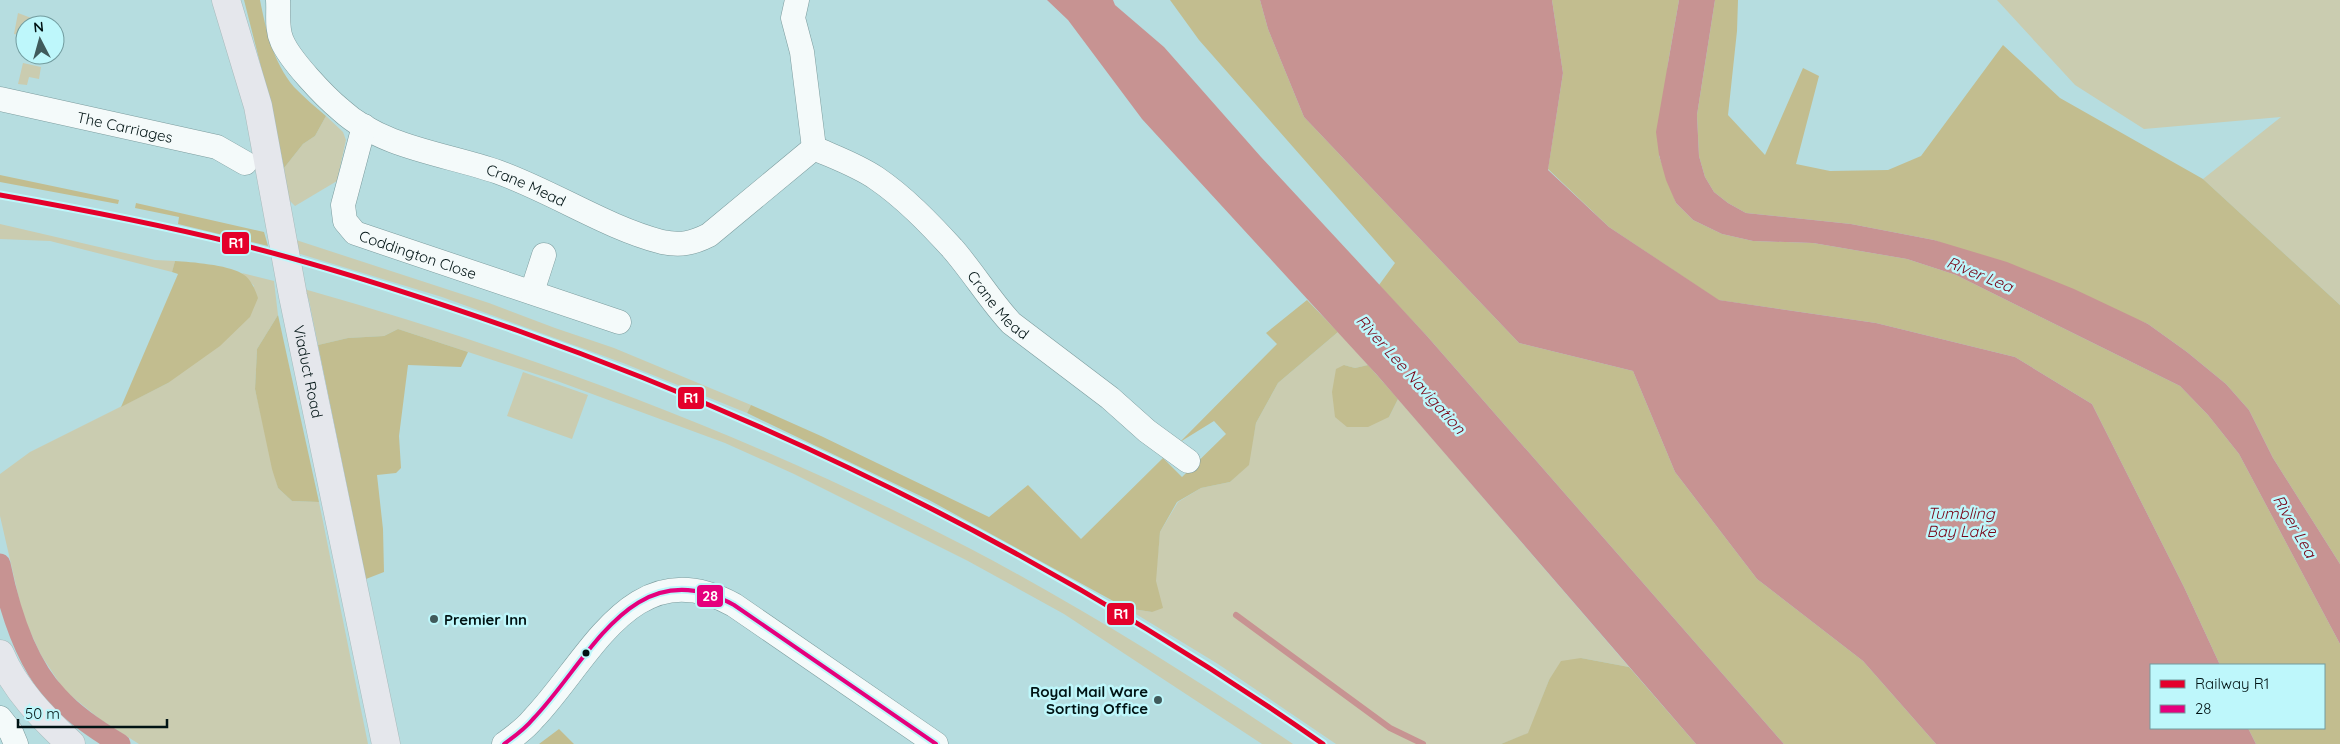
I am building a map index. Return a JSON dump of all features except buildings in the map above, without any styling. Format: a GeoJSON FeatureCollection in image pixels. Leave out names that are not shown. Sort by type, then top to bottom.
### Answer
{"type":"FeatureCollection","features":[{"type":"Feature","properties":{"kind":"main road","name":"Viaduct Road"},"geometry":{"type":"LineString","coordinates":[[226,0],[255,98],[256,161],[293,296],[386,744]]}},
{"type":"Feature","properties":{"kind":"main road"},"geometry":{"type":"LineString","coordinates":[[0,654],[6,669],[39,714],[71,744]]}},
{"type":"Feature","properties":{"kind":"street","name":"Crane Mead"},"geometry":{"type":"LineString","coordinates":[[278,0],[279,31],[282,42],[290,54],[341,111],[364,126],[394,140],[500,173],[632,231],[676,244],[691,244],[709,235],[814,148],[860,169],[889,188],[953,249],[998,309],[1011,323],[1110,398],[1147,431],[1188,461]]}},
{"type":"Feature","properties":{"kind":"street"},"geometry":{"type":"LineString","coordinates":[[797,0],[793,18],[802,52],[814,148]]}},
{"type":"Feature","properties":{"kind":"street","name":"The Carriages"},"geometry":{"type":"LineString","coordinates":[[0,99],[216,147],[256,161]]}},
{"type":"Feature","properties":{"kind":"street","name":"Coddington Close"},"geometry":{"type":"LineString","coordinates":[[364,126],[343,205],[345,221],[355,233],[619,322]]}},
{"type":"Feature","properties":{"kind":"street"},"geometry":{"type":"LineString","coordinates":[[532,292],[544,255]]}},
{"type":"Feature","properties":{"kind":"street"},"geometry":{"type":"LineString","coordinates":[[504,744],[535,718],[600,636],[623,613],[647,597],[684,589],[702,590],[734,605],[936,744]]}},
{"type":"Feature","properties":{"kind":"street"},"geometry":{"type":"LineString","coordinates":[[0,718],[11,732],[16,744]]}},
{"type":"Feature","properties":{"kind":"green space"},"geometry":{"type":"Polygon","coordinates":[[[1997,0],[2340,0],[2340,305],[2203,179],[2281,117],[2144,129],[2075,85],[1997,0]]]}},
{"type":"Feature","properties":{"kind":"green space"},"geometry":{"type":"Polygon","coordinates":[[[23,65],[41,67],[39,79],[29,77],[27,85],[18,84],[23,65]]]}},
{"type":"Feature","properties":{"kind":"green space"},"geometry":{"type":"Polygon","coordinates":[[[326,116],[343,132],[346,140],[337,181],[295,206],[287,198],[284,168],[303,144],[315,136],[326,116]]]}},
{"type":"Feature","properties":{"kind":"green space"},"geometry":{"type":"Polygon","coordinates":[[[0,224],[155,260],[175,261],[172,272],[50,241],[0,239],[0,224]]]}},
{"type":"Feature","properties":{"kind":"green space"},"geometry":{"type":"Polygon","coordinates":[[[293,239],[489,303],[614,348],[751,405],[747,413],[623,363],[442,297],[297,253],[293,239]]]}},
{"type":"Feature","properties":{"kind":"green space"},"geometry":{"type":"Polygon","coordinates":[[[242,273],[274,281],[278,315],[257,349],[255,389],[278,488],[292,501],[319,502],[368,744],[139,744],[101,720],[64,690],[41,655],[23,616],[0,516],[0,474],[30,452],[168,383],[254,286],[242,273]]]}},
{"type":"Feature","properties":{"kind":"green space"},"geometry":{"type":"Polygon","coordinates":[[[304,289],[475,341],[560,371],[726,435],[808,470],[889,508],[1011,570],[1093,617],[1214,692],[1293,744],[1262,744],[1064,614],[968,561],[794,474],[725,443],[557,381],[398,329],[384,336],[348,338],[318,345],[309,300],[304,289]]]}},
{"type":"Feature","properties":{"kind":"green space"},"geometry":{"type":"Polygon","coordinates":[[[1338,332],[1368,365],[1355,368],[1344,365],[1389,417],[1398,399],[1629,667],[1581,658],[1549,680],[1529,733],[1501,744],[1336,744],[1218,664],[1126,608],[1152,612],[1160,532],[1178,502],[1201,488],[1230,482],[1248,465],[1256,423],[1278,383],[1338,332]]]}},
{"type":"Feature","properties":{"kind":"green space"},"geometry":{"type":"Polygon","coordinates":[[[523,372],[588,395],[572,439],[507,416],[523,372]]]}},
{"type":"Feature","properties":{"kind":"shaded area"},"geometry":{"type":"Polygon","coordinates":[[[244,0],[260,0],[268,34],[281,67],[294,87],[326,116],[315,136],[303,144],[284,168],[273,114],[244,0]]]}},
{"type":"Feature","properties":{"kind":"shaded area"},"geometry":{"type":"Polygon","coordinates":[[[1170,0],[1260,0],[1268,29],[1304,117],[1519,343],[1633,371],[1675,472],[1757,579],[1863,661],[1936,744],[1784,744],[1427,336],[1379,285],[1395,263],[1199,40],[1170,0]]]}},
{"type":"Feature","properties":{"kind":"shaded area"},"geometry":{"type":"Polygon","coordinates":[[[1552,0],[1679,0],[1668,63],[1659,156],[1676,203],[1693,220],[1722,234],[1753,241],[1813,243],[1907,259],[1956,275],[2180,386],[2208,415],[2239,454],[2340,644],[2340,744],[2256,744],[2248,729],[2325,729],[2325,664],[2220,664],[2184,587],[2092,404],[2015,357],[1876,323],[1718,300],[1609,227],[1548,169],[1563,73],[1552,0]]]}},
{"type":"Feature","properties":{"kind":"shaded area"},"geometry":{"type":"Polygon","coordinates":[[[1715,0],[1738,0],[1737,31],[1728,115],[1765,155],[1803,68],[1819,76],[1796,164],[1830,171],[1888,170],[1921,156],[2003,45],[2060,98],[2203,179],[2340,305],[2340,564],[2273,458],[2249,410],[2226,384],[2187,352],[2148,324],[1934,240],[1851,224],[1746,213],[1728,203],[1714,192],[1705,177],[1699,156],[1697,115],[1715,0]]]}},
{"type":"Feature","properties":{"kind":"shaded area"},"geometry":{"type":"Polygon","coordinates":[[[0,175],[119,200],[118,204],[0,182],[0,175]]]}},
{"type":"Feature","properties":{"kind":"shaded area"},"geometry":{"type":"Polygon","coordinates":[[[136,203],[264,232],[268,246],[178,224],[179,217],[135,208],[136,203]]]}},
{"type":"Feature","properties":{"kind":"shaded area"},"geometry":{"type":"Polygon","coordinates":[[[175,261],[209,264],[235,270],[250,280],[258,298],[250,317],[220,346],[168,383],[121,407],[178,274],[172,272],[175,261]]]}},
{"type":"Feature","properties":{"kind":"shaded area"},"geometry":{"type":"Polygon","coordinates":[[[1307,300],[1338,332],[1278,383],[1256,423],[1249,465],[1230,482],[1201,488],[1177,502],[1160,532],[1156,581],[1163,608],[1152,612],[1126,608],[929,500],[747,413],[751,405],[821,436],[989,517],[1028,485],[1081,539],[1163,458],[1182,477],[1226,434],[1214,421],[1180,442],[1277,344],[1266,333],[1307,300]]]}},
{"type":"Feature","properties":{"kind":"shaded area"},"geometry":{"type":"Polygon","coordinates":[[[278,315],[319,502],[292,501],[278,488],[272,469],[255,389],[257,349],[278,315]]]}},
{"type":"Feature","properties":{"kind":"shaded area"},"geometry":{"type":"Polygon","coordinates":[[[398,329],[468,352],[461,367],[408,365],[399,436],[401,468],[396,473],[377,475],[383,529],[384,572],[366,579],[318,345],[348,338],[384,336],[398,329]]]}},
{"type":"Feature","properties":{"kind":"shaded area"},"geometry":{"type":"Polygon","coordinates":[[[1344,365],[1355,368],[1368,365],[1398,399],[1389,417],[1368,427],[1347,427],[1335,417],[1332,392],[1336,369],[1344,365]]]}},
{"type":"Feature","properties":{"kind":"shaded area"},"geometry":{"type":"Polygon","coordinates":[[[1581,658],[1629,667],[1696,744],[1501,744],[1528,733],[1549,680],[1561,661],[1581,658]]]}},
{"type":"Feature","properties":{"kind":"shaded area"},"geometry":{"type":"Polygon","coordinates":[[[559,729],[574,744],[539,744],[559,729]]]}},
{"type":"Feature","properties":{"kind":"water","name":"River Lee Navigation"},"geometry":{"type":"Polygon","coordinates":[[[1047,0],[1113,0],[1115,5],[1164,47],[1261,157],[1427,336],[1784,744],[1696,744],[1377,375],[1142,119],[1068,20],[1047,0]]]}},
{"type":"Feature","properties":{"kind":"water","name":"Tumbling Bay Lake"},"geometry":{"type":"Polygon","coordinates":[[[1260,0],[1552,0],[1563,73],[1548,170],[1609,227],[1719,300],[1876,323],[2015,357],[2092,404],[2184,587],[2220,664],[2150,664],[2150,729],[2248,729],[2256,744],[1936,744],[1863,661],[1757,579],[1675,472],[1633,371],[1519,343],[1304,117],[1268,29],[1260,0]]]}},
{"type":"Feature","properties":{"kind":"water","name":"River Lea"},"geometry":{"type":"Polygon","coordinates":[[[1679,0],[1715,0],[1697,115],[1699,156],[1705,177],[1714,192],[1728,203],[1746,213],[1851,224],[1934,240],[2007,262],[2074,289],[2148,324],[2187,352],[2226,384],[2249,410],[2273,458],[2340,564],[2340,644],[2239,454],[2208,415],[2180,386],[1956,275],[1907,259],[1813,243],[1753,241],[1722,234],[1693,220],[1676,203],[1666,180],[1659,155],[1656,132],[1679,0]]]}},
{"type":"Feature","properties":{"kind":"waterway"},"geometry":{"type":"LineString","coordinates":[[0,564],[8,599],[20,635],[47,684],[79,717],[120,744]]}},
{"type":"Feature","properties":{"kind":"waterway"},"geometry":{"type":"LineString","coordinates":[[1236,615],[1390,728],[1423,744]]}},
{"type":"Feature","properties":{"kind":"rail line","name":"R1"},"geometry":{"type":"LineString","coordinates":[[0,195],[176,229],[270,252],[342,273],[519,331],[625,371],[730,414],[833,460],[934,510],[1035,564],[1133,621],[1229,681],[1323,744]]}},
{"type":"Feature","properties":{"kind":"transit line","name":"28"},"geometry":{"type":"LineString","coordinates":[[504,744],[530,723],[595,642],[617,619],[641,601],[668,591],[699,591],[734,605],[936,744]]}},
{"type":"Feature","properties":{"kind":"place","name":"Premier Inn"},"geometry":{"type":"Point","coordinates":[434,619]}},
{"type":"Feature","properties":{"kind":"place","name":"Royal Mail Ware Sorting Office"},"geometry":{"type":"Point","coordinates":[1158,700]}}]}
